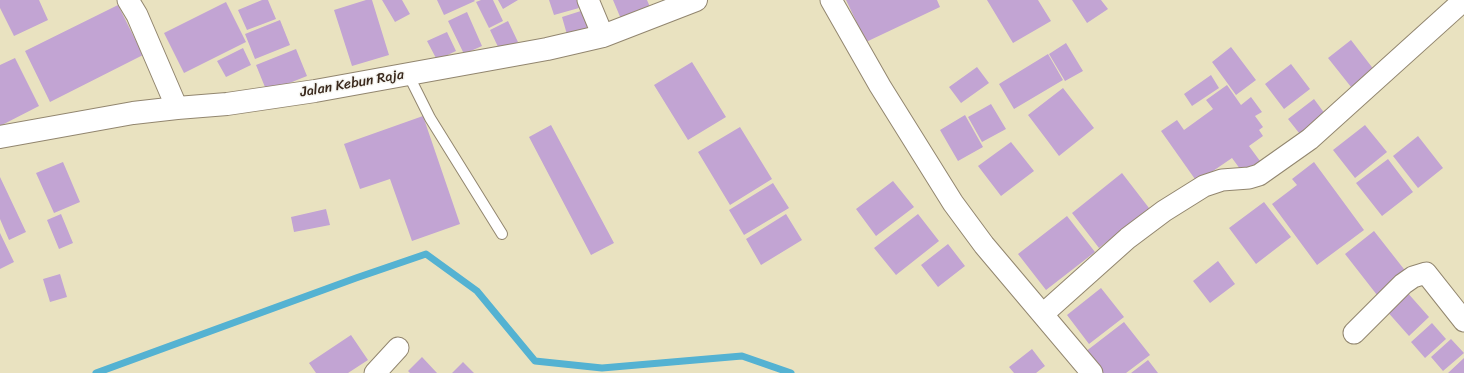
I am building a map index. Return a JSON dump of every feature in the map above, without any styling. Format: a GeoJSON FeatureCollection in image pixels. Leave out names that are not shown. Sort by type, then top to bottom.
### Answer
{"type":"FeatureCollection","features":[{"type":"Feature","properties":{"kind":"street"},"geometry":{"type":"LineString","coordinates":[[128,0],[177,108]]}},
{"type":"Feature","properties":{"kind":"street"},"geometry":{"type":"LineString","coordinates":[[588,0],[603,36]]}},
{"type":"Feature","properties":{"kind":"street","name":"Jalan Kebun Raja"},"geometry":{"type":"LineString","coordinates":[[0,137],[133,113],[227,104],[547,49],[603,36],[696,0]]}},
{"type":"Feature","properties":{"kind":"street"},"geometry":{"type":"LineString","coordinates":[[831,0],[880,86],[953,203],[984,245],[1092,373]]}},
{"type":"Feature","properties":{"kind":"street"},"geometry":{"type":"LineString","coordinates":[[1043,314],[1128,238],[1164,211],[1204,186],[1222,180],[1249,178],[1259,175],[1310,139],[1464,0]]}},
{"type":"Feature","properties":{"kind":"street"},"geometry":{"type":"LineString","coordinates":[[1354,333],[1403,284],[1413,277],[1426,273],[1464,321]]}},
{"type":"Feature","properties":{"kind":"street"},"geometry":{"type":"LineString","coordinates":[[375,373],[398,348]]}},
{"type":"Feature","properties":{"kind":"lane"},"geometry":{"type":"LineString","coordinates":[[408,74],[430,118],[502,234]]}},
{"type":"Feature","properties":{"kind":"building"},"geometry":{"type":"Polygon","coordinates":[[[0,0],[39,0],[48,20],[14,36],[0,8],[0,0]]]}},
{"type":"Feature","properties":{"kind":"building"},"geometry":{"type":"Polygon","coordinates":[[[262,0],[268,0],[276,19],[247,30],[238,10],[262,0]]]}},
{"type":"Feature","properties":{"kind":"building"},"geometry":{"type":"Polygon","coordinates":[[[366,0],[372,0],[389,55],[352,66],[334,10],[366,0]]]}},
{"type":"Feature","properties":{"kind":"building"},"geometry":{"type":"Polygon","coordinates":[[[382,0],[402,0],[410,14],[395,22],[382,0]]]}},
{"type":"Feature","properties":{"kind":"building"},"geometry":{"type":"Polygon","coordinates":[[[437,0],[474,0],[475,1],[444,15],[437,0]]]}},
{"type":"Feature","properties":{"kind":"building"},"geometry":{"type":"Polygon","coordinates":[[[481,0],[493,0],[503,21],[489,28],[476,2],[481,0]]]}},
{"type":"Feature","properties":{"kind":"building"},"geometry":{"type":"Polygon","coordinates":[[[498,0],[518,0],[503,9],[498,0]]]}},
{"type":"Feature","properties":{"kind":"building"},"geometry":{"type":"Polygon","coordinates":[[[549,0],[577,0],[579,8],[554,15],[549,0]]]}},
{"type":"Feature","properties":{"kind":"building"},"geometry":{"type":"Polygon","coordinates":[[[613,0],[647,0],[650,7],[621,19],[613,0]]]}},
{"type":"Feature","properties":{"kind":"building"},"geometry":{"type":"Polygon","coordinates":[[[846,0],[937,0],[940,7],[866,42],[846,0]]]}},
{"type":"Feature","properties":{"kind":"building"},"geometry":{"type":"Polygon","coordinates":[[[987,0],[1038,0],[1051,21],[1013,43],[987,0]]]}},
{"type":"Feature","properties":{"kind":"building"},"geometry":{"type":"Polygon","coordinates":[[[1072,0],[1101,0],[1108,9],[1087,23],[1072,0]]]}},
{"type":"Feature","properties":{"kind":"building"},"geometry":{"type":"Polygon","coordinates":[[[226,2],[246,42],[184,73],[164,33],[226,2]]]}},
{"type":"Feature","properties":{"kind":"building"},"geometry":{"type":"Polygon","coordinates":[[[118,5],[143,55],[50,102],[25,51],[118,5]]]}},
{"type":"Feature","properties":{"kind":"building"},"geometry":{"type":"Polygon","coordinates":[[[584,10],[590,31],[568,38],[562,17],[584,10]]]}},
{"type":"Feature","properties":{"kind":"building"},"geometry":{"type":"Polygon","coordinates":[[[467,12],[482,46],[464,54],[448,21],[467,12]]]}},
{"type":"Feature","properties":{"kind":"building"},"geometry":{"type":"Polygon","coordinates":[[[280,20],[290,45],[255,59],[245,34],[280,20]]]}},
{"type":"Feature","properties":{"kind":"building"},"geometry":{"type":"Polygon","coordinates":[[[508,21],[518,42],[500,51],[490,30],[508,21]]]}},
{"type":"Feature","properties":{"kind":"building"},"geometry":{"type":"Polygon","coordinates":[[[447,32],[456,51],[437,60],[427,41],[447,32]]]}},
{"type":"Feature","properties":{"kind":"building"},"geometry":{"type":"Polygon","coordinates":[[[1351,40],[1378,75],[1355,92],[1328,58],[1351,40]]]}},
{"type":"Feature","properties":{"kind":"building"},"geometry":{"type":"Polygon","coordinates":[[[1066,43],[1083,71],[1065,81],[1049,54],[1066,43]]]}},
{"type":"Feature","properties":{"kind":"building"},"geometry":{"type":"Polygon","coordinates":[[[1231,47],[1256,80],[1236,95],[1212,62],[1231,47]]]}},
{"type":"Feature","properties":{"kind":"building"},"geometry":{"type":"Polygon","coordinates":[[[243,48],[251,65],[226,77],[217,61],[243,48]]]}},
{"type":"Feature","properties":{"kind":"building"},"geometry":{"type":"Polygon","coordinates":[[[296,49],[307,76],[267,92],[256,65],[296,49]]]}},
{"type":"Feature","properties":{"kind":"building"},"geometry":{"type":"Polygon","coordinates":[[[1048,54],[1063,80],[1014,109],[999,84],[1048,54]]]}},
{"type":"Feature","properties":{"kind":"building"},"geometry":{"type":"Polygon","coordinates":[[[15,58],[39,106],[0,126],[0,65],[15,58]]]}},
{"type":"Feature","properties":{"kind":"building"},"geometry":{"type":"Polygon","coordinates":[[[692,62],[726,117],[688,140],[654,85],[692,62]]]}},
{"type":"Feature","properties":{"kind":"building"},"geometry":{"type":"Polygon","coordinates":[[[1291,64],[1310,89],[1284,109],[1265,84],[1291,64]]]}},
{"type":"Feature","properties":{"kind":"building"},"geometry":{"type":"Polygon","coordinates":[[[977,67],[989,83],[961,103],[949,87],[977,67]]]}},
{"type":"Feature","properties":{"kind":"building"},"geometry":{"type":"Polygon","coordinates":[[[1211,75],[1219,88],[1192,106],[1184,94],[1211,75]]]}},
{"type":"Feature","properties":{"kind":"building"},"geometry":{"type":"Polygon","coordinates":[[[1227,85],[1241,105],[1251,97],[1262,112],[1255,116],[1263,127],[1259,130],[1263,136],[1249,146],[1260,161],[1243,173],[1232,158],[1197,182],[1161,131],[1177,120],[1184,130],[1213,109],[1206,100],[1227,85]]]}},
{"type":"Feature","properties":{"kind":"building"},"geometry":{"type":"Polygon","coordinates":[[[1063,88],[1094,128],[1059,156],[1028,115],[1063,88]]]}},
{"type":"Feature","properties":{"kind":"building"},"geometry":{"type":"Polygon","coordinates":[[[1314,99],[1328,118],[1303,138],[1288,119],[1314,99]]]}},
{"type":"Feature","properties":{"kind":"building"},"geometry":{"type":"Polygon","coordinates":[[[991,104],[1006,129],[982,142],[968,117],[991,104]]]}},
{"type":"Feature","properties":{"kind":"building"},"geometry":{"type":"Polygon","coordinates":[[[965,115],[983,147],[958,161],[940,130],[965,115]]]}},
{"type":"Feature","properties":{"kind":"building"},"geometry":{"type":"Polygon","coordinates":[[[423,116],[460,224],[412,241],[390,179],[360,189],[344,144],[423,116]]]}},
{"type":"Feature","properties":{"kind":"building"},"geometry":{"type":"Polygon","coordinates":[[[551,125],[614,243],[591,255],[529,137],[551,125]]]}},
{"type":"Feature","properties":{"kind":"building"},"geometry":{"type":"Polygon","coordinates":[[[1365,125],[1387,152],[1355,178],[1333,150],[1365,125]]]}},
{"type":"Feature","properties":{"kind":"building"},"geometry":{"type":"Polygon","coordinates":[[[740,127],[772,179],[730,205],[698,152],[740,127]]]}},
{"type":"Feature","properties":{"kind":"building"},"geometry":{"type":"Polygon","coordinates":[[[1418,136],[1443,168],[1418,188],[1393,156],[1418,136]]]}},
{"type":"Feature","properties":{"kind":"building"},"geometry":{"type":"Polygon","coordinates":[[[1011,142],[1034,171],[1001,196],[978,166],[1011,142]]]}},
{"type":"Feature","properties":{"kind":"building"},"geometry":{"type":"Polygon","coordinates":[[[1388,159],[1413,192],[1382,216],[1356,183],[1388,159]]]}},
{"type":"Feature","properties":{"kind":"building"},"geometry":{"type":"Polygon","coordinates":[[[63,162],[80,202],[54,213],[36,173],[63,162]]]}},
{"type":"Feature","properties":{"kind":"building"},"geometry":{"type":"Polygon","coordinates":[[[1314,162],[1364,230],[1317,265],[1272,204],[1297,185],[1292,179],[1314,162]]]}},
{"type":"Feature","properties":{"kind":"building"},"geometry":{"type":"Polygon","coordinates":[[[1122,173],[1149,208],[1099,248],[1072,213],[1122,173]]]}},
{"type":"Feature","properties":{"kind":"building"},"geometry":{"type":"Polygon","coordinates":[[[0,177],[26,232],[9,240],[0,219],[0,177]]]}},
{"type":"Feature","properties":{"kind":"building"},"geometry":{"type":"Polygon","coordinates":[[[893,181],[914,207],[876,236],[856,209],[893,181]]]}},
{"type":"Feature","properties":{"kind":"building"},"geometry":{"type":"Polygon","coordinates":[[[773,183],[789,208],[744,235],[729,210],[773,183]]]}},
{"type":"Feature","properties":{"kind":"building"},"geometry":{"type":"Polygon","coordinates":[[[1264,202],[1291,237],[1256,264],[1229,228],[1264,202]]]}},
{"type":"Feature","properties":{"kind":"building"},"geometry":{"type":"Polygon","coordinates":[[[326,209],[330,225],[294,232],[291,217],[326,209]]]}},
{"type":"Feature","properties":{"kind":"building"},"geometry":{"type":"Polygon","coordinates":[[[61,214],[73,243],[59,249],[47,220],[61,214]]]}},
{"type":"Feature","properties":{"kind":"building"},"geometry":{"type":"Polygon","coordinates":[[[786,214],[802,240],[761,265],[746,239],[786,214]]]}},
{"type":"Feature","properties":{"kind":"building"},"geometry":{"type":"Polygon","coordinates":[[[918,214],[939,241],[896,275],[874,248],[918,214]]]}},
{"type":"Feature","properties":{"kind":"building"},"geometry":{"type":"Polygon","coordinates":[[[1067,216],[1095,252],[1046,290],[1018,254],[1067,216]]]}},
{"type":"Feature","properties":{"kind":"building"},"geometry":{"type":"Polygon","coordinates":[[[1374,231],[1407,273],[1377,295],[1345,254],[1374,231]]]}},
{"type":"Feature","properties":{"kind":"building"},"geometry":{"type":"Polygon","coordinates":[[[0,233],[14,262],[0,269],[0,233]]]}},
{"type":"Feature","properties":{"kind":"building"},"geometry":{"type":"Polygon","coordinates":[[[948,244],[965,266],[938,287],[921,265],[948,244]]]}},
{"type":"Feature","properties":{"kind":"building"},"geometry":{"type":"Polygon","coordinates":[[[1218,261],[1235,284],[1210,303],[1193,281],[1218,261]]]}},
{"type":"Feature","properties":{"kind":"building"},"geometry":{"type":"Polygon","coordinates":[[[60,274],[67,297],[50,302],[43,279],[60,274]]]}},
{"type":"Feature","properties":{"kind":"building"},"geometry":{"type":"Polygon","coordinates":[[[1101,288],[1124,317],[1089,344],[1067,315],[1101,288]]]}},
{"type":"Feature","properties":{"kind":"building"},"geometry":{"type":"Polygon","coordinates":[[[1406,291],[1429,317],[1409,336],[1385,309],[1406,291]]]}},
{"type":"Feature","properties":{"kind":"building"},"geometry":{"type":"Polygon","coordinates":[[[1124,322],[1150,355],[1126,373],[1102,373],[1085,352],[1124,322]]]}},
{"type":"Feature","properties":{"kind":"building"},"geometry":{"type":"Polygon","coordinates":[[[1432,323],[1446,339],[1425,358],[1411,342],[1432,323]]]}},
{"type":"Feature","properties":{"kind":"building"},"geometry":{"type":"Polygon","coordinates":[[[351,335],[368,360],[348,373],[316,373],[309,363],[351,335]]]}},
{"type":"Feature","properties":{"kind":"building"},"geometry":{"type":"Polygon","coordinates":[[[1451,339],[1464,353],[1443,371],[1431,357],[1451,339]]]}},
{"type":"Feature","properties":{"kind":"building"},"geometry":{"type":"Polygon","coordinates":[[[1032,349],[1045,366],[1036,373],[1014,373],[1009,367],[1032,349]]]}},
{"type":"Feature","properties":{"kind":"building"},"geometry":{"type":"Polygon","coordinates":[[[422,357],[437,373],[410,373],[408,371],[422,357]]]}},
{"type":"Feature","properties":{"kind":"building"},"geometry":{"type":"Polygon","coordinates":[[[1464,358],[1464,373],[1448,373],[1464,358]]]}},
{"type":"Feature","properties":{"kind":"building"},"geometry":{"type":"Polygon","coordinates":[[[1148,360],[1158,373],[1131,373],[1148,360]]]}},
{"type":"Feature","properties":{"kind":"building"},"geometry":{"type":"Polygon","coordinates":[[[463,362],[474,373],[452,373],[463,362]]]}},
{"type":"Feature","properties":{"kind":"waterway"},"geometry":{"type":"LineString","coordinates":[[96,373],[426,254],[477,291],[535,361],[602,368],[742,356],[791,373]]}}]}
